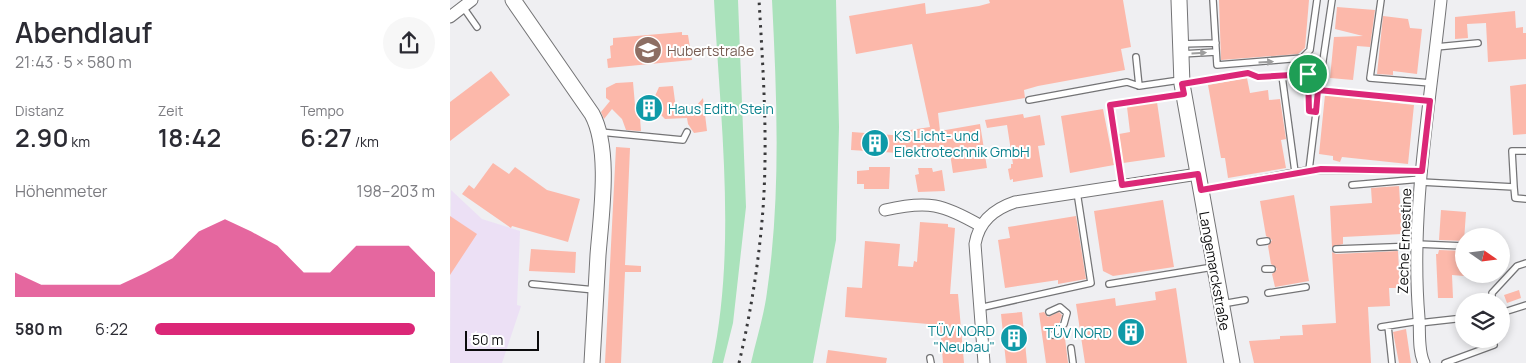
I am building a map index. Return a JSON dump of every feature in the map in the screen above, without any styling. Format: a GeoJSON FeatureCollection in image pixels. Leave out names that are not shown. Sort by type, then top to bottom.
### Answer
{"type":"FeatureCollection","features":[{"type":"Feature","properties":{"kind":"street"},"geometry":{"type":"LineString","coordinates":[[513,0],[592,114],[600,132],[602,165],[592,363]]}},
{"type":"Feature","properties":{"kind":"street","name":"Langemarckstraße"},"geometry":{"type":"LineString","coordinates":[[1179,0],[1183,86],[1232,363]]}},
{"type":"Feature","properties":{"kind":"street","name":"Zeche Ernestine"},"geometry":{"type":"LineString","coordinates":[[1424,363],[1416,293],[1417,245],[1421,178],[1441,0]]}},
{"type":"Feature","properties":{"kind":"street"},"geometry":{"type":"LineString","coordinates":[[450,17],[468,4]]}},
{"type":"Feature","properties":{"kind":"street"},"geometry":{"type":"LineString","coordinates":[[984,363],[975,256],[977,234],[981,226],[996,210],[1015,202],[1198,174]]}},
{"type":"Feature","properties":{"kind":"street"},"geometry":{"type":"LineString","coordinates":[[885,210],[912,204],[945,207],[981,226]]}},
{"type":"Feature","properties":{"kind":"lane"},"geometry":{"type":"LineString","coordinates":[[1213,0],[1218,45],[1217,65],[1302,58],[1310,50],[1317,0]]}},
{"type":"Feature","properties":{"kind":"lane"},"geometry":{"type":"LineString","coordinates":[[1122,185],[1110,105],[1183,86],[1248,73],[1258,77],[1321,74],[1323,71],[1332,0]]}},
{"type":"Feature","properties":{"kind":"lane"},"geometry":{"type":"LineString","coordinates":[[1381,0],[1370,78],[1432,83]]}},
{"type":"Feature","properties":{"kind":"lane"},"geometry":{"type":"LineString","coordinates":[[468,4],[477,27]]}},
{"type":"Feature","properties":{"kind":"lane"},"geometry":{"type":"LineString","coordinates":[[1436,48],[1478,43]]}},
{"type":"Feature","properties":{"kind":"lane"},"geometry":{"type":"LineString","coordinates":[[1181,49],[1218,45]]}},
{"type":"Feature","properties":{"kind":"lane"},"geometry":{"type":"LineString","coordinates":[[1181,49],[1218,45]]}},
{"type":"Feature","properties":{"kind":"lane"},"geometry":{"type":"LineString","coordinates":[[1136,57],[1138,86]]}},
{"type":"Feature","properties":{"kind":"lane"},"geometry":{"type":"LineString","coordinates":[[1308,74],[1309,111],[1316,112]]}},
{"type":"Feature","properties":{"kind":"lane"},"geometry":{"type":"LineString","coordinates":[[1282,76],[1295,172]]}},
{"type":"Feature","properties":{"kind":"lane"},"geometry":{"type":"LineString","coordinates":[[1029,100],[1127,82],[1138,86],[1183,86]]}},
{"type":"Feature","properties":{"kind":"lane"},"geometry":{"type":"LineString","coordinates":[[1309,170],[1318,90],[1430,101]]}},
{"type":"Feature","properties":{"kind":"lane"},"geometry":{"type":"LineString","coordinates":[[600,132],[683,140],[687,132]]}},
{"type":"Feature","properties":{"kind":"lane"},"geometry":{"type":"LineString","coordinates":[[1526,151],[1512,152],[1515,198],[1526,199]]}},
{"type":"Feature","properties":{"kind":"lane"},"geometry":{"type":"LineString","coordinates":[[1201,190],[1309,170],[1514,187]]}},
{"type":"Feature","properties":{"kind":"lane"},"geometry":{"type":"LineString","coordinates":[[1352,185],[1421,178]]}},
{"type":"Feature","properties":{"kind":"lane"},"geometry":{"type":"LineString","coordinates":[[979,308],[1091,283],[1077,192]]}},
{"type":"Feature","properties":{"kind":"lane"},"geometry":{"type":"LineString","coordinates":[[1336,249],[1417,245],[1455,246]]}},
{"type":"Feature","properties":{"kind":"lane"},"geometry":{"type":"LineString","coordinates":[[1492,293],[1517,266],[1526,263]]}},
{"type":"Feature","properties":{"kind":"lane"},"geometry":{"type":"LineString","coordinates":[[1109,284],[1214,267]]}},
{"type":"Feature","properties":{"kind":"lane"},"geometry":{"type":"LineString","coordinates":[[532,284],[596,290]]}},
{"type":"Feature","properties":{"kind":"lane"},"geometry":{"type":"LineString","coordinates":[[1268,293],[1306,287]]}},
{"type":"Feature","properties":{"kind":"lane"},"geometry":{"type":"LineString","coordinates":[[1221,305],[1245,300]]}},
{"type":"Feature","properties":{"kind":"lane"},"geometry":{"type":"LineString","coordinates":[[1510,310],[1526,305]]}},
{"type":"Feature","properties":{"kind":"lane"},"geometry":{"type":"LineString","coordinates":[[1049,312],[1057,306],[1066,310],[1064,324],[1053,336]]}},
{"type":"Feature","properties":{"kind":"lane"},"geometry":{"type":"LineString","coordinates":[[1392,363],[1385,327],[1455,319]]}},
{"type":"Feature","properties":{"kind":"lane"},"geometry":{"type":"LineString","coordinates":[[1071,348],[1073,363]]}},
{"type":"Feature","properties":{"kind":"lane"},"geometry":{"type":"LineString","coordinates":[[1445,363],[1486,348]]}},
{"type":"Feature","properties":{"kind":"shaded area"},"geometry":{"type":"Polygon","coordinates":[[[451,190],[482,219],[520,231],[517,305],[521,306],[502,363],[450,363],[451,190]]]}},
{"type":"Feature","properties":{"kind":"green space"},"geometry":{"type":"Polygon","coordinates":[[[714,0],[738,0],[746,207],[733,323],[723,363],[712,363],[720,319],[724,274],[725,228],[723,136],[714,0]]]}},
{"type":"Feature","properties":{"kind":"green space"},"geometry":{"type":"Polygon","coordinates":[[[772,0],[836,0],[839,127],[836,240],[813,363],[751,363],[766,301],[774,219],[777,146],[772,0]]]}},
{"type":"Feature","properties":{"kind":"building"},"geometry":{"type":"Polygon","coordinates":[[[989,0],[1123,0],[1131,47],[1121,49],[1125,70],[1038,86],[1024,90],[1025,98],[938,113],[940,131],[980,124],[987,168],[953,173],[949,147],[929,150],[930,155],[851,150],[852,132],[905,136],[904,131],[930,127],[912,44],[856,54],[849,16],[925,3],[926,14],[979,6],[990,3],[989,0]]]}},
{"type":"Feature","properties":{"kind":"building"},"geometry":{"type":"Polygon","coordinates":[[[1219,0],[1309,0],[1305,48],[1298,54],[1221,60],[1219,0]]]}},
{"type":"Feature","properties":{"kind":"building"},"geometry":{"type":"Polygon","coordinates":[[[1337,7],[1375,10],[1370,47],[1357,46],[1353,80],[1330,78],[1334,37],[1363,36],[1335,29],[1337,7]]]}},
{"type":"Feature","properties":{"kind":"building"},"geometry":{"type":"Polygon","coordinates":[[[1515,11],[1516,28],[1523,27],[1523,33],[1526,33],[1526,59],[1488,62],[1486,23],[1467,24],[1468,38],[1455,39],[1455,17],[1515,11]]]}},
{"type":"Feature","properties":{"kind":"building"},"geometry":{"type":"Polygon","coordinates":[[[1383,16],[1408,19],[1410,28],[1422,29],[1417,74],[1393,71],[1393,75],[1377,74],[1383,16]]]}},
{"type":"Feature","properties":{"kind":"building","name":"Hubertstraße"},"geometry":{"type":"Polygon","coordinates":[[[682,32],[682,35],[688,35],[692,60],[608,68],[607,59],[611,58],[610,46],[613,45],[613,38],[682,32]]]}},
{"type":"Feature","properties":{"kind":"building"},"geometry":{"type":"Polygon","coordinates":[[[491,71],[510,95],[450,141],[450,102],[491,71]]]}},
{"type":"Feature","properties":{"kind":"building"},"geometry":{"type":"Polygon","coordinates":[[[1247,78],[1250,93],[1268,90],[1269,100],[1280,99],[1286,139],[1281,140],[1286,168],[1228,178],[1225,158],[1221,158],[1208,85],[1247,78]]]}},
{"type":"Feature","properties":{"kind":"building","name":"Haus Edith Stein"},"geometry":{"type":"Polygon","coordinates":[[[633,82],[635,105],[656,103],[655,96],[659,87],[673,86],[677,116],[697,105],[703,98],[707,131],[694,133],[688,124],[687,118],[665,119],[661,115],[640,118],[641,131],[626,130],[622,119],[612,109],[604,119],[601,112],[610,101],[606,98],[606,88],[616,83],[633,82]]]}},
{"type":"Feature","properties":{"kind":"building"},"geometry":{"type":"Polygon","coordinates":[[[1526,84],[1526,134],[1513,135],[1510,86],[1526,84]]]}},
{"type":"Feature","properties":{"kind":"building"},"geometry":{"type":"Polygon","coordinates":[[[1325,95],[1414,105],[1408,164],[1342,157],[1340,162],[1333,160],[1333,156],[1319,154],[1325,95]]]}},
{"type":"Feature","properties":{"kind":"building"},"geometry":{"type":"Polygon","coordinates":[[[1157,102],[1165,157],[1123,163],[1119,134],[1130,132],[1127,107],[1157,102]]]}},
{"type":"Feature","properties":{"kind":"building"},"geometry":{"type":"Polygon","coordinates":[[[1103,109],[1114,165],[1070,173],[1061,116],[1103,109]]]}},
{"type":"Feature","properties":{"kind":"building"},"geometry":{"type":"Polygon","coordinates":[[[1023,114],[1024,118],[1040,115],[1045,145],[1038,146],[1043,177],[1013,182],[1013,179],[1010,180],[1008,169],[1013,164],[1007,125],[987,128],[985,120],[1023,114]]]}},
{"type":"Feature","properties":{"kind":"building"},"geometry":{"type":"Polygon","coordinates":[[[616,147],[630,148],[625,265],[641,266],[641,272],[625,272],[621,363],[605,363],[616,147]]]}},
{"type":"Feature","properties":{"kind":"building"},"geometry":{"type":"Polygon","coordinates":[[[493,163],[509,174],[515,167],[547,190],[580,199],[568,242],[512,226],[511,228],[462,194],[469,185],[474,189],[493,163]]]}},
{"type":"Feature","properties":{"kind":"building"},"geometry":{"type":"Polygon","coordinates":[[[869,167],[890,167],[889,189],[864,189],[864,184],[857,184],[857,171],[869,170],[869,167]]]}},
{"type":"Feature","properties":{"kind":"building"},"geometry":{"type":"Polygon","coordinates":[[[918,168],[932,168],[933,172],[942,170],[945,191],[918,192],[915,175],[919,174],[918,168]]]}},
{"type":"Feature","properties":{"kind":"building"},"geometry":{"type":"Polygon","coordinates":[[[1399,186],[1402,234],[1343,237],[1343,244],[1332,247],[1330,206],[1372,203],[1371,188],[1399,186]]]}},
{"type":"Feature","properties":{"kind":"building"},"geometry":{"type":"Polygon","coordinates":[[[1294,195],[1309,281],[1275,287],[1272,274],[1277,269],[1271,264],[1268,246],[1272,240],[1266,236],[1260,201],[1294,195]]]}},
{"type":"Feature","properties":{"kind":"building"},"geometry":{"type":"Polygon","coordinates":[[[1163,200],[1174,267],[1113,276],[1103,271],[1094,211],[1163,200]]]}},
{"type":"Feature","properties":{"kind":"building"},"geometry":{"type":"Polygon","coordinates":[[[1441,210],[1466,212],[1465,228],[1455,228],[1455,241],[1439,240],[1441,210]]]}},
{"type":"Feature","properties":{"kind":"building"},"geometry":{"type":"Polygon","coordinates":[[[450,216],[477,234],[450,275],[450,216]]]}},
{"type":"Feature","properties":{"kind":"building"},"geometry":{"type":"Polygon","coordinates":[[[1076,216],[1086,279],[1058,284],[1058,280],[1005,288],[998,240],[1010,238],[1008,227],[1076,216]]]}},
{"type":"Feature","properties":{"kind":"building"},"geometry":{"type":"Polygon","coordinates":[[[920,222],[948,224],[948,227],[955,228],[950,294],[958,294],[964,363],[943,363],[940,325],[845,317],[847,287],[862,288],[865,241],[900,244],[898,266],[913,267],[914,261],[917,262],[920,222]]]}},
{"type":"Feature","properties":{"kind":"building"},"geometry":{"type":"Polygon","coordinates":[[[531,249],[576,252],[575,273],[529,271],[531,249]]]}},
{"type":"Feature","properties":{"kind":"building"},"geometry":{"type":"Polygon","coordinates":[[[1439,250],[1455,251],[1455,275],[1452,275],[1453,298],[1438,298],[1436,254],[1438,254],[1439,250]]]}},
{"type":"Feature","properties":{"kind":"building"},"geometry":{"type":"Polygon","coordinates":[[[1398,251],[1400,288],[1389,288],[1390,306],[1368,307],[1371,363],[1254,363],[1249,341],[1280,339],[1280,336],[1303,335],[1302,325],[1336,323],[1332,252],[1336,254],[1398,251]]]}},
{"type":"Feature","properties":{"kind":"building","name":"TÜV NORD"},"geometry":{"type":"Polygon","coordinates":[[[1176,288],[1187,363],[1085,363],[1076,304],[1115,298],[1116,306],[1156,300],[1155,292],[1176,288]]]}},
{"type":"Feature","properties":{"kind":"building"},"geometry":{"type":"Polygon","coordinates":[[[1519,290],[1521,298],[1510,302],[1510,293],[1519,290]]]}},
{"type":"Feature","properties":{"kind":"building","name":"TÜV NORD \"Neubau\""},"geometry":{"type":"Polygon","coordinates":[[[1022,312],[1027,363],[1006,363],[1001,314],[1022,312]]]}},
{"type":"Feature","properties":{"kind":"building"},"geometry":{"type":"Polygon","coordinates":[[[1044,312],[1048,317],[1059,312],[1062,315],[1060,322],[1048,336],[1055,339],[1064,330],[1068,363],[1046,363],[1039,313],[1044,312]]]}},
{"type":"Feature","properties":{"kind":"building"},"geometry":{"type":"Polygon","coordinates":[[[1406,329],[1411,363],[1399,363],[1393,332],[1406,329]]]}},
{"type":"Feature","properties":{"kind":"building"},"geometry":{"type":"Polygon","coordinates":[[[828,350],[887,358],[886,363],[826,363],[828,350]]]}},
{"type":"Feature","properties":{"kind":"railway"},"geometry":{"type":"LineString","coordinates":[[739,363],[754,286],[763,209],[765,130],[759,0]]}},
{"type":"Feature","properties":{"kind":"place","name":"Hubertstraße"},"geometry":{"type":"Point","coordinates":[648,50]}},
{"type":"Feature","properties":{"kind":"place","name":"Haus Edith Stein"},"geometry":{"type":"Point","coordinates":[649,108]}},
{"type":"Feature","properties":{"kind":"place","name":"KS Licht- und Elektrotechnik GmbH"},"geometry":{"type":"Point","coordinates":[875,143]}},
{"type":"Feature","properties":{"kind":"place","name":"TÜV NORD"},"geometry":{"type":"Point","coordinates":[1131,332]}},
{"type":"Feature","properties":{"kind":"place","name":"TÜV NORD \"Neubau\""},"geometry":{"type":"Point","coordinates":[1014,338]}},
{"type":"Feature","properties":{"kind":"route"},"geometry":{"type":"LineString","coordinates":[[1248,73],[1258,77],[1308,74],[1309,111],[1316,112],[1318,90],[1430,101],[1422,171],[1321,169],[1201,190],[1198,174],[1122,185],[1110,105],[1184,94],[1182,84],[1208,79],[1248,73]]}}]}
